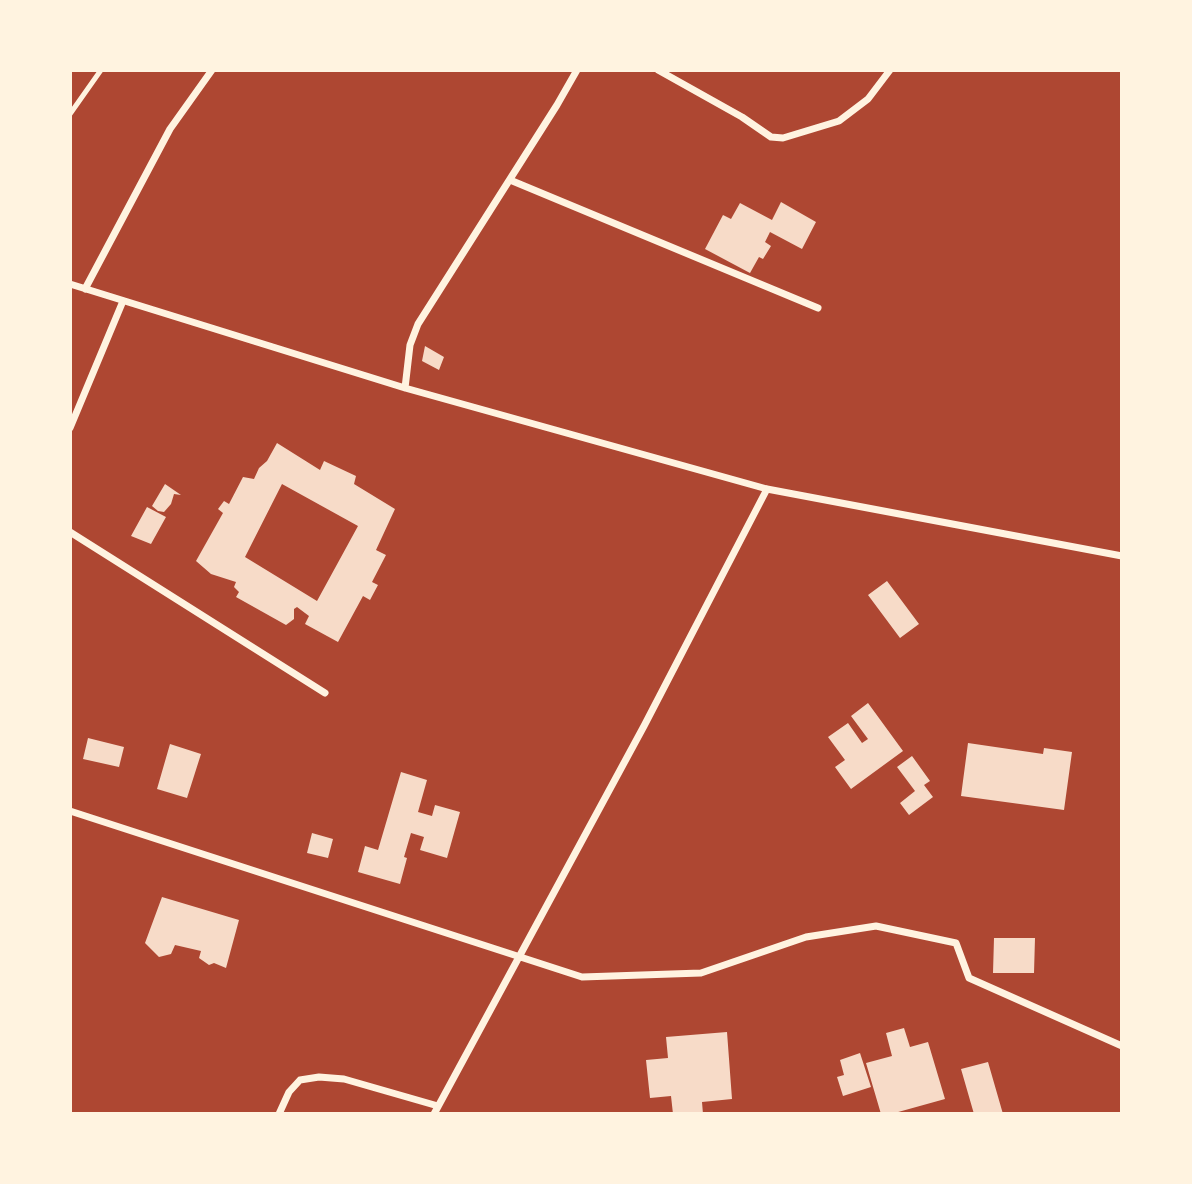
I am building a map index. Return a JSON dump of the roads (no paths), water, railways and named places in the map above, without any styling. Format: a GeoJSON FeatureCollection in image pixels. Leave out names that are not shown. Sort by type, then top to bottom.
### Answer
{"type":"FeatureCollection","features":[{"type":"Feature","properties":{"kind":"street"},"geometry":{"type":"LineString","coordinates":[[85,289],[170,129],[212,70]]}},
{"type":"Feature","properties":{"kind":"street"},"geometry":{"type":"LineString","coordinates":[[405,388],[410,345],[418,324],[577,70]]}},
{"type":"Feature","properties":{"kind":"street"},"geometry":{"type":"LineString","coordinates":[[658,70],[743,117],[771,137],[783,138],[839,121],[868,99],[890,70]]}},
{"type":"Feature","properties":{"kind":"street"},"geometry":{"type":"LineString","coordinates":[[510,180],[818,308]]}},
{"type":"Feature","properties":{"kind":"street"},"geometry":{"type":"LineString","coordinates":[[70,285],[405,388],[767,489],[1122,556]]}},
{"type":"Feature","properties":{"kind":"street"},"geometry":{"type":"LineString","coordinates":[[70,428],[123,300]]}},
{"type":"Feature","properties":{"kind":"street"},"geometry":{"type":"LineString","coordinates":[[434,1114],[644,726],[767,489]]}},
{"type":"Feature","properties":{"kind":"street"},"geometry":{"type":"LineString","coordinates":[[70,532],[325,693]]}},
{"type":"Feature","properties":{"kind":"street"},"geometry":{"type":"LineString","coordinates":[[70,811],[582,977],[701,973],[806,937],[876,926],[956,943],[969,978],[1089,1034],[1122,1046]]}},
{"type":"Feature","properties":{"kind":"street"},"geometry":{"type":"LineString","coordinates":[[279,1114],[289,1092],[300,1080],[319,1077],[344,1079],[438,1106]]}},
{"type":"Feature","properties":{"kind":"lane"},"geometry":{"type":"LineString","coordinates":[[70,114],[101,70]]}}]}
